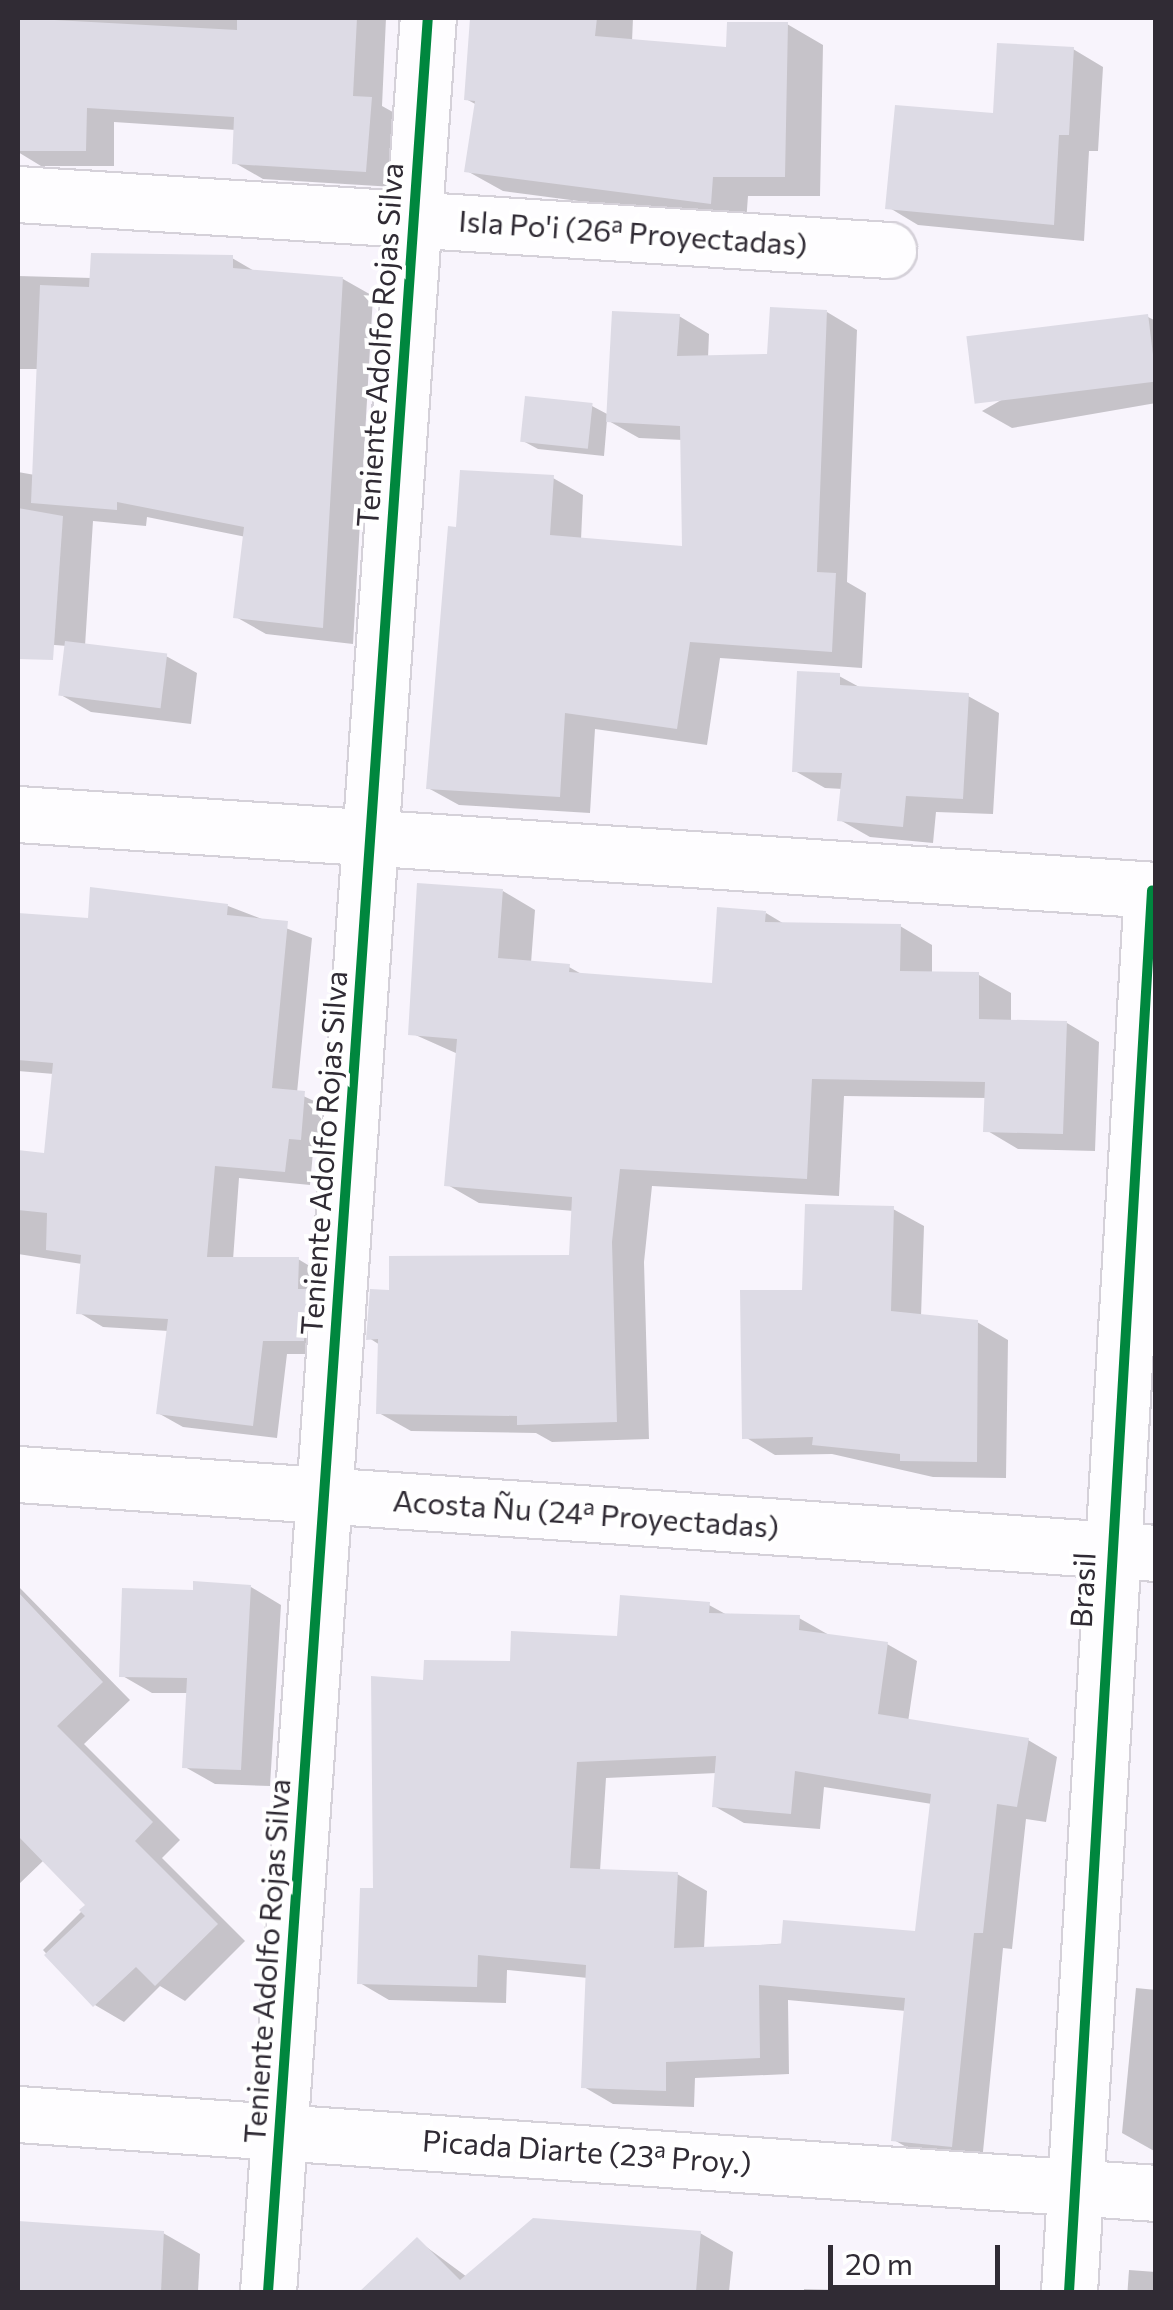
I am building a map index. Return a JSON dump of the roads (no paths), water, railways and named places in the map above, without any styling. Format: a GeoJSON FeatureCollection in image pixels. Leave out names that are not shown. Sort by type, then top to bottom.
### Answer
{"type":"FeatureCollection","features":[{"type":"Feature","properties":{"kind":"street","name":"Teniente Adolfo Rojas Silva"},"geometry":{"type":"LineString","coordinates":[[268,2292],[428,18]]}},
{"type":"Feature","properties":{"kind":"street","name":"Isla Po'i (26ª Proyectadas)"},"geometry":{"type":"LineString","coordinates":[[18,194],[413,216],[888,250]]}},
{"type":"Feature","properties":{"kind":"street"},"geometry":{"type":"LineString","coordinates":[[18,814],[1154,890]]}},
{"type":"Feature","properties":{"kind":"street","name":"Brasil"},"geometry":{"type":"LineString","coordinates":[[1069,2292],[1132,1551],[1154,890]]}},
{"type":"Feature","properties":{"kind":"street","name":"Acosta Ñu (24ª Proyectadas)"},"geometry":{"type":"LineString","coordinates":[[18,1474],[1132,1551]]}},
{"type":"Feature","properties":{"kind":"street","name":"Picada Diarte (23ª Proy.)"},"geometry":{"type":"LineString","coordinates":[[18,2114],[1156,2192]]}}]}
